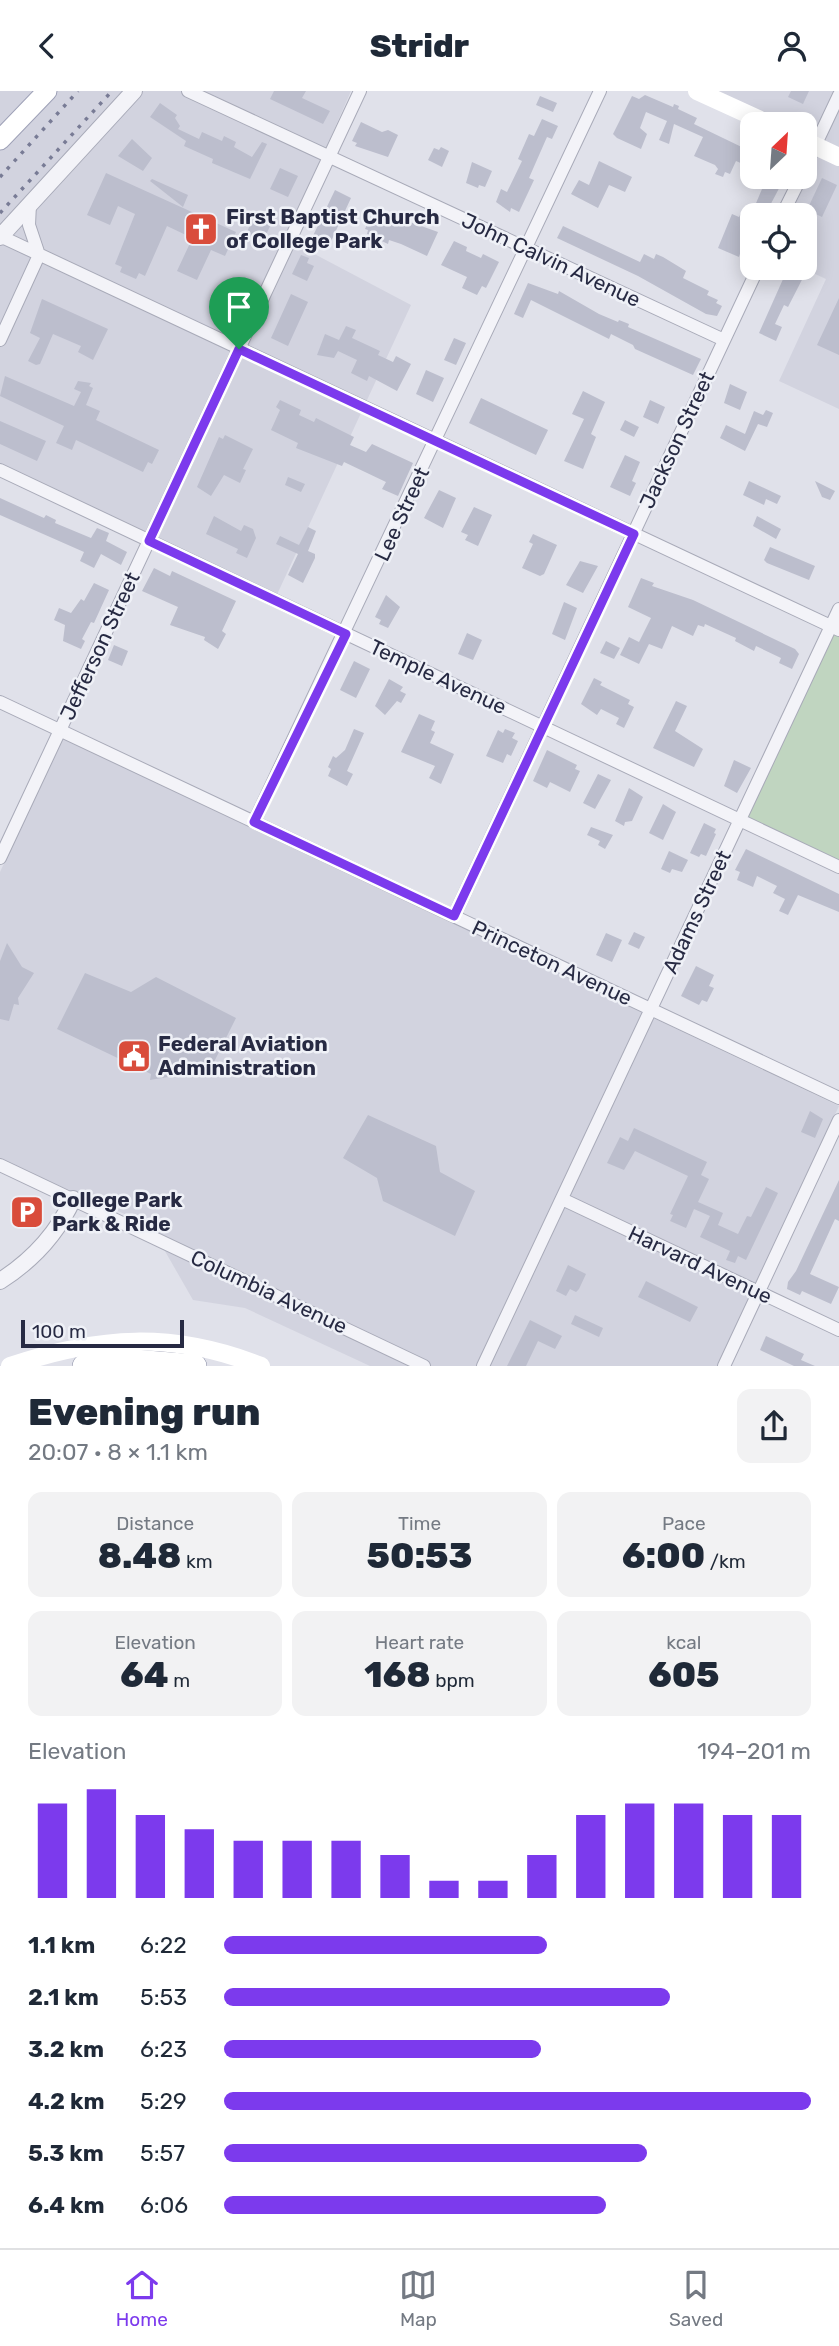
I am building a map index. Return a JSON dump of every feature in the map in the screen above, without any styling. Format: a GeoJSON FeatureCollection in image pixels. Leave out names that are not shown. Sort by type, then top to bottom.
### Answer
{"type":"FeatureCollection","features":[{"type":"Feature","properties":{"kind":"highway"},"geometry":{"type":"LineString","coordinates":[[84,1366],[122,1360],[195,1366]]}},
{"type":"Feature","properties":{"kind":"main road"},"geometry":{"type":"LineString","coordinates":[[0,140],[47,91]]}},
{"type":"Feature","properties":{"kind":"main road"},"geometry":{"type":"LineString","coordinates":[[697,91],[743,112]]}},
{"type":"Feature","properties":{"kind":"main road"},"geometry":{"type":"LineString","coordinates":[[817,146],[839,156]]}},
{"type":"Feature","properties":{"kind":"main road"},"geometry":{"type":"LineString","coordinates":[[10,1366],[81,1346],[134,1340],[206,1347],[261,1366]]}},
{"type":"Feature","properties":{"kind":"street"},"geometry":{"type":"LineString","coordinates":[[134,91],[0,237],[835,628]]}},
{"type":"Feature","properties":{"kind":"street","name":"John Calvin Avenue"},"geometry":{"type":"LineString","coordinates":[[188,91],[724,340]]}},
{"type":"Feature","properties":{"kind":"street","name":"Jefferson Street"},"geometry":{"type":"LineString","coordinates":[[0,857],[360,91]]}},
{"type":"Feature","properties":{"kind":"street","name":"Lee Street"},"geometry":{"type":"LineString","coordinates":[[254,822],[346,634],[600,91]]}},
{"type":"Feature","properties":{"kind":"street"},"geometry":{"type":"LineString","coordinates":[[817,131],[839,95]]}},
{"type":"Feature","properties":{"kind":"street"},"geometry":{"type":"LineString","coordinates":[[0,340],[39,255],[29,225],[30,204]]}},
{"type":"Feature","properties":{"kind":"street","name":"Jackson Street"},"geometry":{"type":"LineString","coordinates":[[454,916],[752,280]]}},
{"type":"Feature","properties":{"kind":"street","name":"Temple Avenue"},"geometry":{"type":"LineString","coordinates":[[0,470],[839,867]]}},
{"type":"Feature","properties":{"kind":"street","name":"Adams Street"},"geometry":{"type":"LineString","coordinates":[[484,1366],[740,820],[835,628],[839,609]]}},
{"type":"Feature","properties":{"kind":"street","name":"Princeton Avenue"},"geometry":{"type":"LineString","coordinates":[[0,702],[839,1098]]}},
{"type":"Feature","properties":{"kind":"street"},"geometry":{"type":"LineString","coordinates":[[724,1366],[839,1120]]}},
{"type":"Feature","properties":{"kind":"street","name":"Columbia Avenue"},"geometry":{"type":"LineString","coordinates":[[0,1165],[424,1366]]}},
{"type":"Feature","properties":{"kind":"street"},"geometry":{"type":"LineString","coordinates":[[0,1281],[43,1245],[60,1226],[73,1199]]}},
{"type":"Feature","properties":{"kind":"street","name":"Harvard Avenue"},"geometry":{"type":"LineString","coordinates":[[562,1199],[839,1330]]}},
{"type":"Feature","properties":{"kind":"shaded area"},"geometry":{"type":"Polygon","coordinates":[[[0,91],[351,91],[286,239],[411,305],[274,601],[0,475],[0,91]]]}},
{"type":"Feature","properties":{"kind":"shaded area"},"geometry":{"type":"Polygon","coordinates":[[[711,91],[839,91],[839,409],[779,381],[826,279],[817,275],[817,203],[795,203],[801,189],[817,189],[817,156],[823,143],[817,140],[817,112],[757,112],[711,91]]]}},
{"type":"Feature","properties":{"kind":"shaded area"},"geometry":{"type":"Polygon","coordinates":[[[62,738],[839,1106],[718,1366],[370,1366],[245,1308],[193,1300],[150,1225],[0,1160],[0,872],[62,738]]]}},
{"type":"Feature","properties":{"kind":"green space"},"geometry":{"type":"Polygon","coordinates":[[[828,623],[839,629],[839,866],[736,822],[828,623]]]}},
{"type":"Feature","properties":{"kind":"building"},"geometry":{"type":"Polygon","coordinates":[[[274,91],[306,91],[302,98],[330,111],[323,124],[270,99],[274,91]]]}},
{"type":"Feature","properties":{"kind":"building"},"geometry":{"type":"Polygon","coordinates":[[[791,91],[809,91],[803,104],[788,97],[791,91]]]}},
{"type":"Feature","properties":{"kind":"building"},"geometry":{"type":"Polygon","coordinates":[[[645,95],[673,107],[674,104],[679,106],[678,109],[697,118],[694,124],[740,146],[740,163],[736,161],[730,174],[725,172],[723,177],[715,174],[718,169],[715,165],[694,156],[703,137],[674,124],[669,144],[659,140],[667,121],[646,112],[640,128],[647,134],[641,149],[617,138],[613,134],[632,96],[639,99],[645,95]]]}},
{"type":"Feature","properties":{"kind":"building"},"geometry":{"type":"Polygon","coordinates":[[[540,96],[557,103],[553,112],[536,105],[540,96]]]}},
{"type":"Feature","properties":{"kind":"building"},"geometry":{"type":"Polygon","coordinates":[[[160,103],[177,115],[175,118],[180,126],[178,129],[199,139],[202,132],[222,141],[224,136],[236,142],[234,147],[252,157],[262,142],[267,144],[250,179],[212,163],[213,159],[184,146],[186,141],[150,117],[160,103]]]}},
{"type":"Feature","properties":{"kind":"building"},"geometry":{"type":"Polygon","coordinates":[[[542,119],[558,126],[552,139],[547,137],[529,178],[534,180],[519,212],[511,208],[510,212],[496,202],[501,189],[507,192],[522,161],[518,159],[529,134],[534,136],[542,119]]]}},
{"type":"Feature","properties":{"kind":"building"},"geometry":{"type":"Polygon","coordinates":[[[361,122],[382,132],[388,130],[398,135],[388,157],[355,146],[357,143],[352,141],[361,122]]]}},
{"type":"Feature","properties":{"kind":"building"},"geometry":{"type":"Polygon","coordinates":[[[132,139],[152,158],[143,171],[118,156],[132,139]]]}},
{"type":"Feature","properties":{"kind":"building"},"geometry":{"type":"Polygon","coordinates":[[[441,147],[449,151],[442,167],[428,160],[434,148],[439,150],[441,147]]]}},
{"type":"Feature","properties":{"kind":"building"},"geometry":{"type":"Polygon","coordinates":[[[599,161],[632,177],[625,192],[609,185],[598,208],[571,194],[579,180],[589,185],[599,161]]]}},
{"type":"Feature","properties":{"kind":"building"},"geometry":{"type":"Polygon","coordinates":[[[472,162],[492,171],[485,187],[479,185],[478,188],[466,183],[472,162]]]}},
{"type":"Feature","properties":{"kind":"building"},"geometry":{"type":"Polygon","coordinates":[[[280,168],[298,176],[288,197],[270,189],[280,168]]]}},
{"type":"Feature","properties":{"kind":"building","name":"First Baptist Church of College Park"},"geometry":{"type":"Polygon","coordinates":[[[106,173],[236,232],[225,256],[211,250],[197,280],[177,271],[191,241],[187,239],[188,236],[167,226],[145,276],[139,273],[136,279],[120,272],[122,267],[115,264],[135,214],[118,206],[110,225],[87,215],[106,173]]]}},
{"type":"Feature","properties":{"kind":"building"},"geometry":{"type":"Polygon","coordinates":[[[822,178],[837,185],[822,217],[817,215],[817,203],[810,203],[822,178]]]}},
{"type":"Feature","properties":{"kind":"building"},"geometry":{"type":"Polygon","coordinates":[[[152,179],[188,195],[183,207],[150,181],[152,179]]]}},
{"type":"Feature","properties":{"kind":"building"},"geometry":{"type":"Polygon","coordinates":[[[762,189],[779,189],[771,203],[756,203],[762,189]]]}},
{"type":"Feature","properties":{"kind":"building"},"geometry":{"type":"Polygon","coordinates":[[[335,190],[351,198],[327,250],[310,242],[335,190]]]}},
{"type":"Feature","properties":{"kind":"building"},"geometry":{"type":"Polygon","coordinates":[[[374,210],[396,221],[404,214],[411,218],[410,222],[438,232],[427,256],[401,244],[389,240],[388,244],[367,234],[368,230],[365,229],[374,210]]]}},
{"type":"Feature","properties":{"kind":"building"},"geometry":{"type":"Polygon","coordinates":[[[256,212],[273,220],[263,241],[246,234],[256,212]]]}},
{"type":"Feature","properties":{"kind":"building"},"geometry":{"type":"Polygon","coordinates":[[[732,214],[739,217],[740,215],[739,257],[718,248],[732,214]]]}},
{"type":"Feature","properties":{"kind":"building"},"geometry":{"type":"Polygon","coordinates":[[[563,226],[640,262],[644,254],[654,259],[656,254],[663,257],[686,271],[683,278],[709,291],[707,295],[718,300],[716,303],[722,306],[717,316],[706,314],[638,276],[557,238],[563,226]]]}},
{"type":"Feature","properties":{"kind":"building"},"geometry":{"type":"Polygon","coordinates":[[[454,241],[481,258],[483,254],[499,262],[486,288],[482,286],[477,295],[462,288],[467,277],[441,265],[454,241]]]}},
{"type":"Feature","properties":{"kind":"building"},"geometry":{"type":"Polygon","coordinates":[[[301,255],[309,258],[307,263],[314,266],[307,281],[292,274],[301,255]]]}},
{"type":"Feature","properties":{"kind":"building"},"geometry":{"type":"Polygon","coordinates":[[[783,280],[802,280],[788,307],[784,305],[775,324],[782,327],[776,341],[759,333],[783,280]]]}},
{"type":"Feature","properties":{"kind":"building"},"geometry":{"type":"Polygon","coordinates":[[[528,283],[558,294],[559,291],[599,314],[629,324],[628,327],[701,359],[693,375],[635,349],[633,345],[611,334],[609,339],[531,300],[523,318],[514,314],[528,283]]]}},
{"type":"Feature","properties":{"kind":"building"},"geometry":{"type":"Polygon","coordinates":[[[291,294],[308,302],[288,346],[271,338],[291,294]]]}},
{"type":"Feature","properties":{"kind":"building"},"geometry":{"type":"Polygon","coordinates":[[[839,298],[839,355],[817,345],[839,298]]]}},
{"type":"Feature","properties":{"kind":"building"},"geometry":{"type":"Polygon","coordinates":[[[42,299],[108,329],[93,360],[78,352],[81,346],[53,334],[40,364],[28,361],[40,338],[30,333],[42,299]]]}},
{"type":"Feature","properties":{"kind":"building"},"geometry":{"type":"Polygon","coordinates":[[[346,326],[356,330],[352,338],[380,351],[378,355],[393,362],[396,356],[411,364],[397,391],[369,376],[367,381],[351,373],[357,360],[338,351],[334,358],[317,355],[325,334],[339,340],[346,326]]]}},
{"type":"Feature","properties":{"kind":"building"},"geometry":{"type":"Polygon","coordinates":[[[454,338],[466,343],[456,365],[444,360],[454,338]]]}},
{"type":"Feature","properties":{"kind":"building"},"geometry":{"type":"Polygon","coordinates":[[[426,370],[444,378],[433,402],[416,394],[426,370]]]}},
{"type":"Feature","properties":{"kind":"building"},"geometry":{"type":"Polygon","coordinates":[[[5,376],[74,406],[81,392],[74,389],[78,381],[91,383],[89,386],[93,388],[86,405],[100,411],[96,420],[159,450],[152,464],[148,462],[143,472],[76,440],[72,450],[56,443],[64,426],[0,396],[5,376]]]}},
{"type":"Feature","properties":{"kind":"building"},"geometry":{"type":"Polygon","coordinates":[[[730,384],[747,392],[740,410],[724,403],[730,384]]]}},
{"type":"Feature","properties":{"kind":"building"},"geometry":{"type":"Polygon","coordinates":[[[583,391],[605,402],[591,434],[596,437],[583,469],[564,461],[584,419],[572,414],[583,391]]]}},
{"type":"Feature","properties":{"kind":"building"},"geometry":{"type":"Polygon","coordinates":[[[481,398],[548,430],[536,455],[469,423],[481,398]]]}},
{"type":"Feature","properties":{"kind":"building"},"geometry":{"type":"Polygon","coordinates":[[[280,400],[301,410],[299,415],[314,422],[316,418],[354,437],[350,445],[366,452],[372,444],[413,463],[398,496],[382,489],[386,482],[344,462],[342,466],[296,448],[298,443],[271,430],[280,410],[276,407],[280,400]]]}},
{"type":"Feature","properties":{"kind":"building"},"geometry":{"type":"Polygon","coordinates":[[[650,400],[665,407],[658,424],[643,417],[650,400]]]}},
{"type":"Feature","properties":{"kind":"building"},"geometry":{"type":"Polygon","coordinates":[[[766,410],[773,413],[767,427],[758,424],[745,451],[720,438],[726,425],[745,434],[754,411],[763,415],[766,410]]]}},
{"type":"Feature","properties":{"kind":"building"},"geometry":{"type":"Polygon","coordinates":[[[625,420],[639,427],[634,437],[620,430],[625,420]]]}},
{"type":"Feature","properties":{"kind":"building"},"geometry":{"type":"Polygon","coordinates":[[[0,421],[46,441],[37,461],[0,444],[0,421]]]}},
{"type":"Feature","properties":{"kind":"building"},"geometry":{"type":"Polygon","coordinates":[[[225,435],[253,449],[243,469],[246,470],[240,483],[224,475],[211,496],[197,487],[219,437],[223,439],[225,435]]]}},
{"type":"Feature","properties":{"kind":"building"},"geometry":{"type":"Polygon","coordinates":[[[625,455],[640,462],[632,481],[636,483],[630,496],[610,487],[625,455]]]}},
{"type":"Feature","properties":{"kind":"building"},"geometry":{"type":"Polygon","coordinates":[[[288,477],[305,484],[301,492],[285,485],[288,477]]]}},
{"type":"Feature","properties":{"kind":"building"},"geometry":{"type":"Polygon","coordinates":[[[749,481],[781,496],[777,504],[766,499],[764,505],[743,495],[749,481]]]}},
{"type":"Feature","properties":{"kind":"building"},"geometry":{"type":"Polygon","coordinates":[[[815,481],[835,491],[830,500],[822,497],[815,481]]]}},
{"type":"Feature","properties":{"kind":"building"},"geometry":{"type":"Polygon","coordinates":[[[439,490],[456,498],[443,528],[424,518],[439,490]]]}},
{"type":"Feature","properties":{"kind":"building"},"geometry":{"type":"Polygon","coordinates":[[[0,498],[44,518],[46,515],[56,520],[55,523],[91,538],[97,528],[109,533],[106,541],[127,552],[121,565],[101,554],[94,568],[80,561],[84,552],[0,515],[0,498]]]}},
{"type":"Feature","properties":{"kind":"building"},"geometry":{"type":"Polygon","coordinates":[[[474,507],[492,515],[478,546],[465,540],[468,535],[461,532],[474,507]]]}},
{"type":"Feature","properties":{"kind":"building"},"geometry":{"type":"Polygon","coordinates":[[[214,516],[241,531],[244,525],[253,529],[256,538],[247,558],[236,553],[238,549],[206,534],[214,516]]]}},
{"type":"Feature","properties":{"kind":"building"},"geometry":{"type":"Polygon","coordinates":[[[757,516],[781,529],[776,539],[753,526],[757,516]]]}},
{"type":"Feature","properties":{"kind":"building"},"geometry":{"type":"Polygon","coordinates":[[[308,527],[316,531],[308,551],[315,554],[315,558],[303,583],[288,575],[298,554],[276,544],[280,536],[299,545],[308,527]]]}},
{"type":"Feature","properties":{"kind":"building"},"geometry":{"type":"Polygon","coordinates":[[[533,534],[557,545],[544,574],[540,576],[522,568],[533,544],[529,542],[533,534]]]}},
{"type":"Feature","properties":{"kind":"building"},"geometry":{"type":"Polygon","coordinates":[[[770,547],[815,566],[809,580],[767,563],[764,560],[770,547]]]}},
{"type":"Feature","properties":{"kind":"building"},"geometry":{"type":"Polygon","coordinates":[[[580,561],[598,566],[583,593],[566,585],[580,561]]]}},
{"type":"Feature","properties":{"kind":"building"},"geometry":{"type":"Polygon","coordinates":[[[154,568],[170,576],[172,571],[236,601],[222,631],[226,634],[218,649],[204,640],[205,637],[170,625],[178,607],[142,591],[154,568]]]}},
{"type":"Feature","properties":{"kind":"building"},"geometry":{"type":"Polygon","coordinates":[[[641,578],[654,583],[652,586],[693,600],[795,649],[799,654],[792,669],[779,663],[781,658],[756,646],[754,651],[735,641],[736,638],[705,624],[704,627],[698,625],[693,636],[672,626],[662,649],[649,644],[639,664],[620,655],[629,637],[639,642],[651,618],[628,607],[641,578]]]}},
{"type":"Feature","properties":{"kind":"building"},"geometry":{"type":"Polygon","coordinates":[[[94,583],[109,590],[94,623],[91,622],[82,639],[85,641],[81,649],[63,641],[65,625],[54,620],[59,608],[71,613],[81,599],[84,601],[94,583]]]}},
{"type":"Feature","properties":{"kind":"building"},"geometry":{"type":"Polygon","coordinates":[[[386,595],[400,607],[388,628],[379,624],[381,620],[375,617],[386,595]]]}},
{"type":"Feature","properties":{"kind":"building"},"geometry":{"type":"Polygon","coordinates":[[[564,602],[577,608],[565,640],[552,634],[564,602]]]}},
{"type":"Feature","properties":{"kind":"building"},"geometry":{"type":"Polygon","coordinates":[[[467,633],[482,640],[473,660],[458,654],[467,633]]]}},
{"type":"Feature","properties":{"kind":"building"},"geometry":{"type":"Polygon","coordinates":[[[606,641],[620,648],[614,659],[600,653],[606,641]]]}},
{"type":"Feature","properties":{"kind":"building"},"geometry":{"type":"Polygon","coordinates":[[[114,645],[128,651],[122,666],[108,660],[114,645]]]}},
{"type":"Feature","properties":{"kind":"building"},"geometry":{"type":"Polygon","coordinates":[[[354,661],[370,669],[356,698],[340,690],[354,661]]]}},
{"type":"Feature","properties":{"kind":"building"},"geometry":{"type":"Polygon","coordinates":[[[594,678],[602,682],[600,685],[630,700],[628,704],[634,707],[624,728],[616,724],[619,718],[601,709],[597,715],[581,704],[594,678]]]}},
{"type":"Feature","properties":{"kind":"building"},"geometry":{"type":"Polygon","coordinates":[[[389,679],[403,687],[400,691],[406,694],[401,703],[397,701],[385,715],[375,706],[389,679]]]}},
{"type":"Feature","properties":{"kind":"building"},"geometry":{"type":"Polygon","coordinates":[[[676,701],[687,706],[675,731],[703,749],[694,767],[653,748],[676,701]]]}},
{"type":"Feature","properties":{"kind":"building"},"geometry":{"type":"Polygon","coordinates":[[[419,714],[435,721],[431,730],[435,732],[430,743],[454,754],[441,784],[429,778],[435,766],[401,752],[419,714]]]}},
{"type":"Feature","properties":{"kind":"building"},"geometry":{"type":"Polygon","coordinates":[[[354,729],[364,733],[347,771],[353,774],[347,786],[328,776],[331,769],[328,767],[333,756],[336,758],[345,750],[354,729]]]}},
{"type":"Feature","properties":{"kind":"building"},"geometry":{"type":"Polygon","coordinates":[[[505,729],[515,733],[512,738],[518,741],[511,756],[507,754],[503,763],[486,756],[498,730],[503,733],[505,729]]]}},
{"type":"Feature","properties":{"kind":"building"},"geometry":{"type":"Polygon","coordinates":[[[547,750],[577,765],[575,769],[580,771],[570,792],[550,782],[547,788],[533,781],[547,750]]]}},
{"type":"Feature","properties":{"kind":"building"},"geometry":{"type":"Polygon","coordinates":[[[734,760],[751,768],[737,793],[724,786],[734,760]]]}},
{"type":"Feature","properties":{"kind":"building"},"geometry":{"type":"Polygon","coordinates":[[[598,774],[611,780],[595,809],[583,803],[598,774]]]}},
{"type":"Feature","properties":{"kind":"building"},"geometry":{"type":"Polygon","coordinates":[[[629,788],[643,797],[632,821],[625,822],[624,826],[615,821],[629,788]]]}},
{"type":"Feature","properties":{"kind":"building"},"geometry":{"type":"Polygon","coordinates":[[[663,804],[676,812],[663,840],[649,833],[663,804]]]}},
{"type":"Feature","properties":{"kind":"building"},"geometry":{"type":"Polygon","coordinates":[[[704,823],[716,829],[716,834],[706,856],[701,854],[699,857],[690,853],[704,823]]]}},
{"type":"Feature","properties":{"kind":"building"},"geometry":{"type":"Polygon","coordinates":[[[591,827],[613,835],[605,849],[598,845],[600,841],[587,835],[591,827]]]}},
{"type":"Feature","properties":{"kind":"building"},"geometry":{"type":"Polygon","coordinates":[[[746,849],[839,894],[839,912],[798,895],[788,915],[779,911],[785,899],[773,893],[777,886],[757,876],[753,887],[737,880],[740,872],[735,870],[746,849]]]}},
{"type":"Feature","properties":{"kind":"building"},"geometry":{"type":"Polygon","coordinates":[[[669,851],[688,860],[682,872],[672,869],[670,873],[661,869],[669,851]]]}},
{"type":"Feature","properties":{"kind":"building"},"geometry":{"type":"Polygon","coordinates":[[[634,932],[645,937],[639,949],[628,944],[634,932]]]}},
{"type":"Feature","properties":{"kind":"building"},"geometry":{"type":"Polygon","coordinates":[[[606,933],[622,940],[612,962],[596,955],[606,933]]]}},
{"type":"Feature","properties":{"kind":"building"},"geometry":{"type":"Polygon","coordinates":[[[7,943],[22,967],[34,973],[18,998],[19,1005],[14,1004],[9,1021],[0,1019],[0,961],[7,943]]]}},
{"type":"Feature","properties":{"kind":"building"},"geometry":{"type":"Polygon","coordinates":[[[696,966],[714,975],[709,986],[714,988],[707,1002],[702,1000],[699,1005],[681,996],[696,966]]]}},
{"type":"Feature","properties":{"kind":"building"},"geometry":{"type":"Polygon","coordinates":[[[85,973],[131,992],[156,977],[236,1018],[210,1070],[150,1080],[151,1074],[57,1029],[85,973]]]}},
{"type":"Feature","properties":{"kind":"building"},"geometry":{"type":"Polygon","coordinates":[[[810,1111],[823,1119],[815,1138],[801,1132],[810,1111]]]}},
{"type":"Feature","properties":{"kind":"building"},"geometry":{"type":"Polygon","coordinates":[[[368,1115],[436,1146],[440,1172],[475,1191],[455,1236],[383,1201],[377,1178],[343,1158],[368,1115]]]}},
{"type":"Feature","properties":{"kind":"building"},"geometry":{"type":"Polygon","coordinates":[[[634,1128],[707,1162],[701,1175],[709,1179],[698,1202],[723,1213],[718,1225],[738,1234],[747,1216],[751,1217],[766,1187],[778,1193],[746,1260],[738,1256],[735,1263],[726,1260],[730,1251],[700,1237],[710,1216],[694,1209],[686,1228],[670,1221],[673,1215],[670,1214],[688,1176],[635,1151],[624,1170],[607,1163],[620,1137],[628,1141],[634,1128]]]}},
{"type":"Feature","properties":{"kind":"building"},"geometry":{"type":"Polygon","coordinates":[[[839,1180],[839,1221],[835,1219],[810,1274],[839,1287],[831,1304],[802,1291],[800,1295],[787,1289],[788,1282],[796,1271],[839,1180]]]}},
{"type":"Feature","properties":{"kind":"building"},"geometry":{"type":"Polygon","coordinates":[[[568,1265],[586,1274],[579,1289],[576,1292],[570,1289],[566,1296],[556,1291],[568,1265]]]}},
{"type":"Feature","properties":{"kind":"building"},"geometry":{"type":"Polygon","coordinates":[[[646,1281],[698,1307],[690,1322],[638,1297],[646,1281]]]}},
{"type":"Feature","properties":{"kind":"building"},"geometry":{"type":"Polygon","coordinates":[[[575,1315],[603,1328],[599,1337],[571,1324],[575,1315]]]}},
{"type":"Feature","properties":{"kind":"building"},"geometry":{"type":"Polygon","coordinates":[[[530,1320],[562,1336],[555,1349],[538,1341],[526,1366],[507,1366],[530,1320]]]}},
{"type":"Feature","properties":{"kind":"building"},"geometry":{"type":"Polygon","coordinates":[[[766,1336],[804,1354],[801,1360],[815,1366],[794,1366],[760,1350],[766,1336]]]}},
{"type":"Feature","properties":{"kind":"railway"},"geometry":{"type":"LineString","coordinates":[[0,177],[78,91]]}},
{"type":"Feature","properties":{"kind":"railway"},"geometry":{"type":"LineString","coordinates":[[0,213],[112,91]]}},
{"type":"Feature","properties":{"kind":"place","name":"First Baptist Church of College Park"},"geometry":{"type":"Point","coordinates":[201,229]}},
{"type":"Feature","properties":{"kind":"place","name":"Federal Aviation Administration"},"geometry":{"type":"Point","coordinates":[134,1056]}},
{"type":"Feature","properties":{"kind":"place","name":"College Park Park & Ride"},"geometry":{"type":"Point","coordinates":[27,1212]}},
{"type":"Feature","properties":{"kind":"route"},"geometry":{"type":"LineString","coordinates":[[239,349],[634,534],[454,916],[254,822],[346,634],[149,541],[239,349]]}}]}
